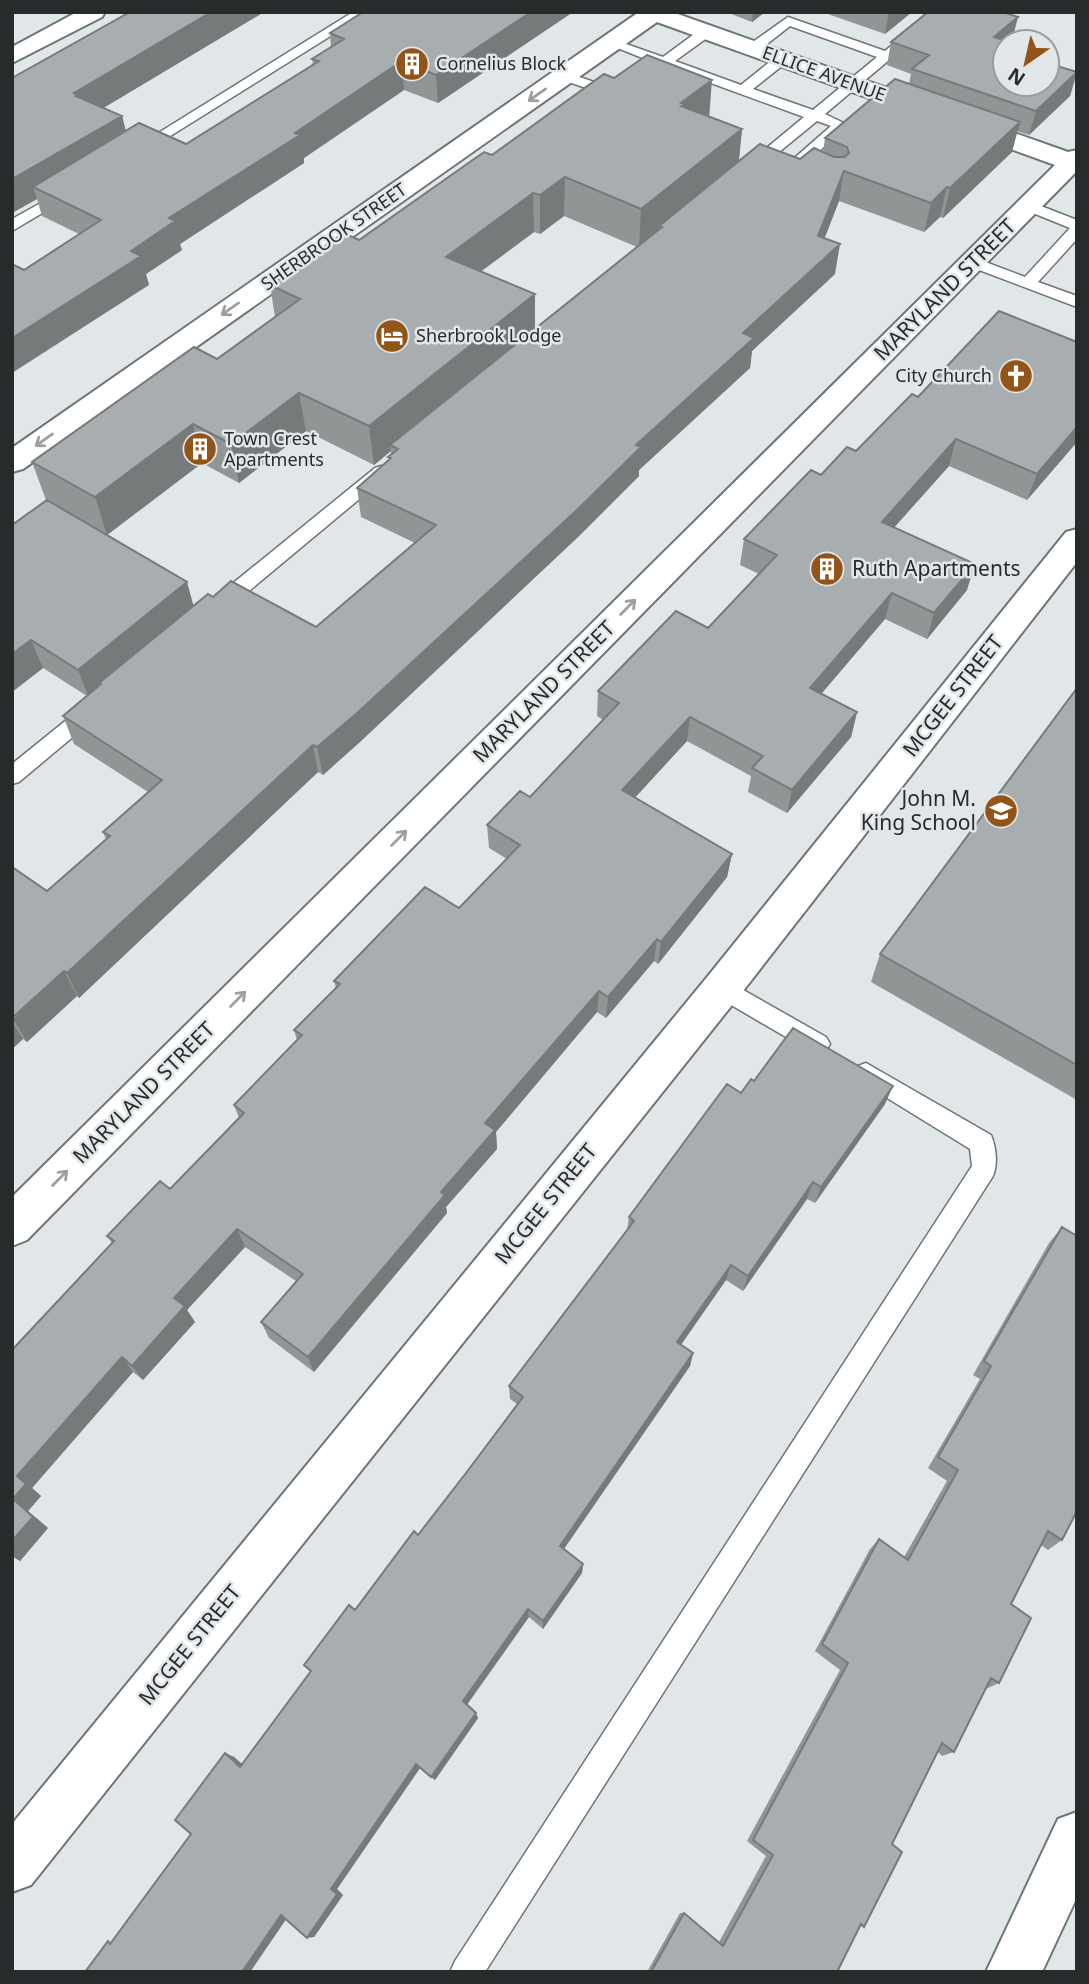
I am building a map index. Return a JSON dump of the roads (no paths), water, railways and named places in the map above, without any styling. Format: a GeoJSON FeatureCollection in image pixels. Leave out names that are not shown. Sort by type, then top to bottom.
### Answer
{"type":"FeatureCollection","features":[{"type":"Feature","properties":{"kind":"main road"},"geometry":{"type":"LineString","coordinates":[[12,57],[94,12]]}},
{"type":"Feature","properties":{"kind":"main road","name":"ELLICE AVENUE"},"geometry":{"type":"LineString","coordinates":[[653,13],[1075,161]]}},
{"type":"Feature","properties":{"kind":"main road","name":"SHERBROOK STREET"},"geometry":{"type":"LineString","coordinates":[[12,462],[653,13]]}},
{"type":"Feature","properties":{"kind":"main road","name":"MARYLAND STREET"},"geometry":{"type":"LineString","coordinates":[[12,1226],[1075,161]]}},
{"type":"Feature","properties":{"kind":"main road","name":"MCGEE STREET"},"geometry":{"type":"LineString","coordinates":[[12,1866],[722,988],[1077,540]]}},
{"type":"Feature","properties":{"kind":"main road"},"geometry":{"type":"LineString","coordinates":[[1013,1972],[1077,1838]]}},
{"type":"Feature","properties":{"kind":"lane"},"geometry":{"type":"LineString","coordinates":[[129,155],[363,12]]}},
{"type":"Feature","properties":{"kind":"lane"},"geometry":{"type":"LineString","coordinates":[[739,177],[940,12]]}},
{"type":"Feature","properties":{"kind":"lane"},"geometry":{"type":"LineString","coordinates":[[752,49],[788,21],[887,56]]}},
{"type":"Feature","properties":{"kind":"lane"},"geometry":{"type":"LineString","coordinates":[[647,76],[706,32]]}},
{"type":"Feature","properties":{"kind":"lane"},"geometry":{"type":"LineString","coordinates":[[612,43],[841,125],[795,165],[815,173]]}},
{"type":"Feature","properties":{"kind":"lane"},"geometry":{"type":"LineString","coordinates":[[743,90],[782,59]]}},
{"type":"Feature","properties":{"kind":"lane"},"geometry":{"type":"LineString","coordinates":[[565,76],[620,96],[629,89]]}},
{"type":"Feature","properties":{"kind":"lane"},"geometry":{"type":"LineString","coordinates":[[12,226],[82,183]]}},
{"type":"Feature","properties":{"kind":"lane"},"geometry":{"type":"LineString","coordinates":[[1028,206],[1077,227],[1028,283]]}},
{"type":"Feature","properties":{"kind":"lane"},"geometry":{"type":"LineString","coordinates":[[972,262],[1077,302]]}},
{"type":"Feature","properties":{"kind":"lane"},"geometry":{"type":"LineString","coordinates":[[205,618],[397,459]]}},
{"type":"Feature","properties":{"kind":"lane"},"geometry":{"type":"LineString","coordinates":[[12,776],[108,697]]}},
{"type":"Feature","properties":{"kind":"lane"},"geometry":{"type":"LineString","coordinates":[[466,1972],[984,1168],[982,1143],[722,988]]}},
{"type":"Feature","properties":{"kind":"place","name":"Cornelius Block"},"geometry":{"type":"Point","coordinates":[412,64]}},
{"type":"Feature","properties":{"kind":"place","name":"Sherbrook Lodge"},"geometry":{"type":"Point","coordinates":[392,336]}},
{"type":"Feature","properties":{"kind":"place","name":"City Church"},"geometry":{"type":"Point","coordinates":[1016,376]}},
{"type":"Feature","properties":{"kind":"place","name":"Town Crest Apartments"},"geometry":{"type":"Point","coordinates":[200,449]}},
{"type":"Feature","properties":{"kind":"place","name":"Ruth Apartments"},"geometry":{"type":"Point","coordinates":[827,569]}},
{"type":"Feature","properties":{"kind":"place","name":"John M. King School"},"geometry":{"type":"Point","coordinates":[1001,811]}}]}
